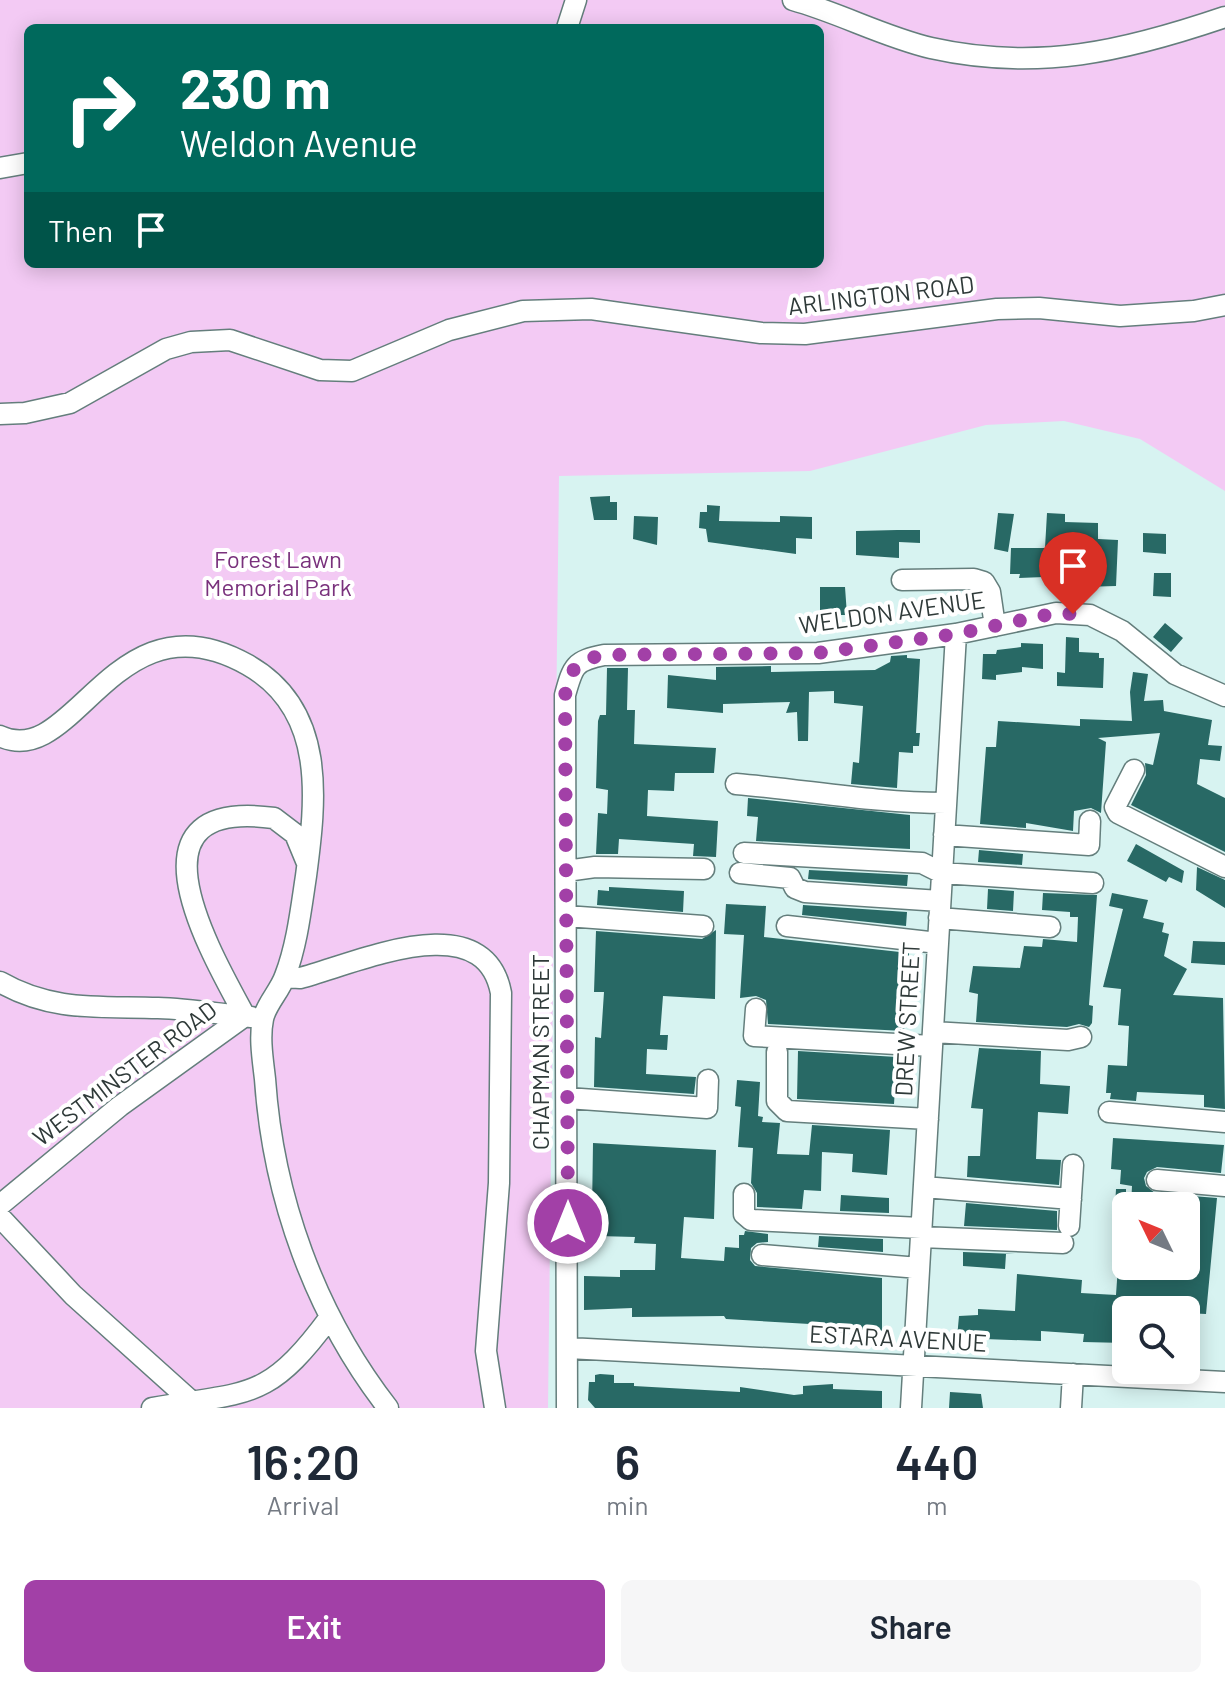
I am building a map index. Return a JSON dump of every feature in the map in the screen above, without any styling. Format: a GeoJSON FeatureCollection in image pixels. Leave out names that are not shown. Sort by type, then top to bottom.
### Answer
{"type":"FeatureCollection","features":[{"type":"Feature","properties":{"kind":"street"},"geometry":{"type":"LineString","coordinates":[[568,24],[576,0]]}},
{"type":"Feature","properties":{"kind":"street"},"geometry":{"type":"LineString","coordinates":[[793,0],[929,47],[1007,58],[1097,54],[1225,17]]}},
{"type":"Feature","properties":{"kind":"street"},"geometry":{"type":"LineString","coordinates":[[0,168],[24,164]]}},
{"type":"Feature","properties":{"kind":"street","name":"ARLINGTON ROAD"},"geometry":{"type":"LineString","coordinates":[[0,414],[25,413],[70,403],[166,349],[191,342],[230,340],[320,370],[352,371],[461,326],[523,311],[591,309],[761,333],[805,334],[997,309],[1039,308],[1120,316],[1194,311],[1225,305]]}},
{"type":"Feature","properties":{"kind":"street"},"geometry":{"type":"LineString","coordinates":[[902,580],[974,579],[984,582],[990,592],[995,626]]}},
{"type":"Feature","properties":{"kind":"street","name":"WELDON AVENUE"},"geometry":{"type":"LineString","coordinates":[[565,695],[573,668],[585,659],[604,655],[818,653],[956,634],[1056,613],[1090,615],[1122,631],[1175,674],[1225,696]]}},
{"type":"Feature","properties":{"kind":"street","name":"DREW STREET"},"geometry":{"type":"LineString","coordinates":[[911,1408],[956,634]]}},
{"type":"Feature","properties":{"kind":"street","name":"WESTMINSTER ROAD"},"geometry":{"type":"LineString","coordinates":[[0,736],[19,742],[38,739],[66,719],[115,673],[149,654],[186,648],[229,656],[270,681],[302,723],[313,765],[313,829],[285,977],[254,1017],[120,1106],[0,1205]]}},
{"type":"Feature","properties":{"kind":"street","name":"CHAPMAN STREET"},"geometry":{"type":"LineString","coordinates":[[565,695],[567,1408]]}},
{"type":"Feature","properties":{"kind":"street"},"geometry":{"type":"LineString","coordinates":[[1134,770],[1115,807],[1118,813],[1225,867]]}},
{"type":"Feature","properties":{"kind":"street"},"geometry":{"type":"LineString","coordinates":[[736,784],[814,791],[847,800],[946,803]]}},
{"type":"Feature","properties":{"kind":"street"},"geometry":{"type":"LineString","coordinates":[[307,864],[295,834],[274,818],[212,821],[199,827],[191,838],[188,875],[199,921],[254,1017],[278,1176],[300,1249],[330,1317],[388,1408]]}},
{"type":"Feature","properties":{"kind":"street"},"geometry":{"type":"LineString","coordinates":[[944,835],[1089,845],[1090,821]]}},
{"type":"Feature","properties":{"kind":"street"},"geometry":{"type":"LineString","coordinates":[[1050,927],[805,892],[795,888],[790,878],[742,863],[922,863],[942,873],[1093,883]]}},
{"type":"Feature","properties":{"kind":"street"},"geometry":{"type":"LineString","coordinates":[[566,871],[595,867],[704,869]]}},
{"type":"Feature","properties":{"kind":"street"},"geometry":{"type":"LineString","coordinates":[[566,916],[703,926]]}},
{"type":"Feature","properties":{"kind":"street"},"geometry":{"type":"LineString","coordinates":[[787,926],[938,943]]}},
{"type":"Feature","properties":{"kind":"street"},"geometry":{"type":"LineString","coordinates":[[285,977],[300,978],[394,950],[444,945],[479,954],[496,974],[501,993],[500,1153],[486,1351],[495,1408]]}},
{"type":"Feature","properties":{"kind":"street","name":"WESTMINSTER ROAD"},"geometry":{"type":"LineString","coordinates":[[0,982],[44,1002],[79,1009],[158,1008],[254,1017]]}},
{"type":"Feature","properties":{"kind":"street"},"geometry":{"type":"LineString","coordinates":[[756,1009],[754,1036],[1068,1040],[1081,1037]]}},
{"type":"Feature","properties":{"kind":"street"},"geometry":{"type":"LineString","coordinates":[[777,1052],[777,1101],[787,1111],[928,1119]]}},
{"type":"Feature","properties":{"kind":"street"},"geometry":{"type":"LineString","coordinates":[[567,1098],[707,1108],[708,1080]]}},
{"type":"Feature","properties":{"kind":"street"},"geometry":{"type":"LineString","coordinates":[[1109,1112],[1225,1122]]}},
{"type":"Feature","properties":{"kind":"street"},"geometry":{"type":"LineString","coordinates":[[744,1194],[744,1214],[751,1220],[921,1233],[1066,1235],[1073,1165]]}},
{"type":"Feature","properties":{"kind":"street"},"geometry":{"type":"LineString","coordinates":[[1157,1180],[1225,1186]]}},
{"type":"Feature","properties":{"kind":"street"},"geometry":{"type":"LineString","coordinates":[[924,1187],[1071,1199]]}},
{"type":"Feature","properties":{"kind":"street"},"geometry":{"type":"LineString","coordinates":[[0,1217],[41,1264],[106,1328],[191,1401]]}},
{"type":"Feature","properties":{"kind":"street"},"geometry":{"type":"LineString","coordinates":[[762,1255],[919,1268]]}},
{"type":"Feature","properties":{"kind":"street"},"geometry":{"type":"LineString","coordinates":[[152,1408],[256,1390],[270,1383],[303,1353],[330,1317]]}},
{"type":"Feature","properties":{"kind":"street","name":"ESTARA AVENUE"},"geometry":{"type":"LineString","coordinates":[[568,1348],[1225,1382]]}},
{"type":"Feature","properties":{"kind":"street"},"geometry":{"type":"LineString","coordinates":[[1071,1408],[1073,1374]]}},
{"type":"Feature","properties":{"kind":"green space","name":"Forest Lawn Memorial Park"},"geometry":{"type":"Polygon","coordinates":[[[0,0],[1225,0],[1225,491],[1140,439],[1064,421],[986,425],[810,471],[559,476],[548,1408],[0,1408],[0,0]]]}},
{"type":"Feature","properties":{"kind":"building"},"geometry":{"type":"Polygon","coordinates":[[[610,496],[610,502],[617,502],[617,520],[594,520],[590,497],[610,496]]]}},
{"type":"Feature","properties":{"kind":"building"},"geometry":{"type":"Polygon","coordinates":[[[707,505],[720,506],[719,521],[780,522],[780,516],[812,517],[812,539],[796,538],[796,554],[708,542],[706,529],[699,528],[700,512],[707,512],[707,505]]]}},
{"type":"Feature","properties":{"kind":"building"},"geometry":{"type":"Polygon","coordinates":[[[998,513],[1014,514],[1008,552],[994,549],[998,513]]]}},
{"type":"Feature","properties":{"kind":"building"},"geometry":{"type":"Polygon","coordinates":[[[1047,513],[1065,514],[1065,522],[1098,523],[1098,539],[1118,540],[1116,586],[1082,587],[1082,584],[1069,584],[1069,576],[1019,578],[1020,574],[1010,574],[1011,548],[1045,548],[1047,513]]]}},
{"type":"Feature","properties":{"kind":"building"},"geometry":{"type":"Polygon","coordinates":[[[634,516],[658,517],[657,545],[633,539],[634,516]]]}},
{"type":"Feature","properties":{"kind":"building"},"geometry":{"type":"Polygon","coordinates":[[[920,530],[920,543],[899,542],[899,558],[856,555],[856,531],[920,530]]]}},
{"type":"Feature","properties":{"kind":"building"},"geometry":{"type":"Polygon","coordinates":[[[1143,533],[1166,534],[1166,554],[1143,552],[1143,533]]]}},
{"type":"Feature","properties":{"kind":"building"},"geometry":{"type":"Polygon","coordinates":[[[1154,573],[1171,573],[1171,597],[1153,596],[1154,573]]]}},
{"type":"Feature","properties":{"kind":"building"},"geometry":{"type":"Polygon","coordinates":[[[820,587],[845,587],[847,615],[820,615],[820,587]]]}},
{"type":"Feature","properties":{"kind":"building"},"geometry":{"type":"Polygon","coordinates":[[[1165,623],[1183,638],[1171,652],[1153,637],[1165,623]]]}},
{"type":"Feature","properties":{"kind":"building"},"geometry":{"type":"Polygon","coordinates":[[[1066,637],[1079,638],[1079,652],[1099,653],[1099,658],[1104,658],[1103,688],[1057,686],[1057,672],[1065,673],[1066,637]]]}},
{"type":"Feature","properties":{"kind":"building"},"geometry":{"type":"Polygon","coordinates":[[[1021,643],[1043,644],[1043,669],[1022,667],[1022,672],[996,675],[996,680],[982,679],[983,654],[1021,647],[1021,643]]]}},
{"type":"Feature","properties":{"kind":"building"},"geometry":{"type":"Polygon","coordinates":[[[907,655],[907,658],[920,659],[916,733],[920,733],[919,746],[913,746],[913,753],[899,752],[897,788],[851,784],[853,762],[859,763],[863,706],[834,703],[834,691],[809,692],[808,741],[798,741],[797,712],[786,713],[790,702],[723,704],[723,713],[667,708],[668,675],[716,680],[716,667],[771,666],[771,672],[875,670],[890,662],[891,656],[907,655]]]}},
{"type":"Feature","properties":{"kind":"building"},"geometry":{"type":"Polygon","coordinates":[[[607,668],[628,668],[627,710],[635,710],[634,744],[716,748],[714,773],[675,773],[674,791],[648,790],[647,816],[718,821],[716,857],[693,856],[694,844],[619,839],[618,854],[596,854],[598,813],[607,814],[608,790],[596,788],[598,721],[600,715],[606,715],[607,668]]]}},
{"type":"Feature","properties":{"kind":"building"},"geometry":{"type":"Polygon","coordinates":[[[1133,672],[1148,674],[1144,701],[1163,700],[1164,711],[1212,720],[1208,745],[1222,746],[1220,761],[1200,759],[1197,784],[1225,798],[1225,852],[1131,805],[1146,775],[1145,763],[1153,765],[1160,733],[1098,738],[1106,742],[1101,813],[1091,808],[1074,811],[1073,831],[1026,823],[1026,828],[980,824],[986,747],[996,747],[998,721],[1080,726],[1080,719],[1132,721],[1130,692],[1133,672]]]}},
{"type":"Feature","properties":{"kind":"building"},"geometry":{"type":"Polygon","coordinates":[[[748,798],[910,815],[910,849],[756,841],[758,817],[747,816],[748,798]]]}},
{"type":"Feature","properties":{"kind":"building"},"geometry":{"type":"Polygon","coordinates":[[[1136,844],[1184,871],[1182,883],[1169,877],[1166,882],[1127,861],[1136,844]]]}},
{"type":"Feature","properties":{"kind":"building"},"geometry":{"type":"Polygon","coordinates":[[[979,850],[1023,854],[1022,865],[978,862],[979,850]]]}},
{"type":"Feature","properties":{"kind":"building"},"geometry":{"type":"Polygon","coordinates":[[[1197,867],[1225,880],[1225,908],[1196,890],[1197,867]]]}},
{"type":"Feature","properties":{"kind":"building"},"geometry":{"type":"Polygon","coordinates":[[[809,870],[908,875],[907,886],[808,879],[809,870]]]}},
{"type":"Feature","properties":{"kind":"building"},"geometry":{"type":"Polygon","coordinates":[[[609,887],[684,891],[683,912],[597,905],[598,890],[609,891],[609,887]]]}},
{"type":"Feature","properties":{"kind":"building"},"geometry":{"type":"Polygon","coordinates":[[[988,889],[1014,891],[1013,911],[987,909],[988,889]]]}},
{"type":"Feature","properties":{"kind":"building"},"geometry":{"type":"Polygon","coordinates":[[[1043,893],[1097,895],[1089,1005],[1093,1006],[1092,1023],[1089,1027],[1079,1024],[1067,1027],[976,1022],[978,994],[969,992],[973,966],[1020,968],[1024,946],[1042,947],[1043,939],[1077,942],[1078,917],[1070,917],[1070,912],[1042,910],[1043,893]]]}},
{"type":"Feature","properties":{"kind":"building"},"geometry":{"type":"Polygon","coordinates":[[[1112,893],[1148,900],[1143,918],[1164,923],[1162,932],[1169,934],[1164,956],[1187,969],[1173,995],[1223,998],[1225,1109],[1204,1107],[1204,1095],[1137,1092],[1136,1101],[1110,1099],[1111,1093],[1106,1093],[1108,1065],[1127,1066],[1129,1026],[1118,1025],[1121,989],[1103,987],[1123,909],[1109,906],[1112,893]]]}},
{"type":"Feature","properties":{"kind":"building"},"geometry":{"type":"Polygon","coordinates":[[[726,904],[766,906],[764,937],[909,953],[904,1031],[768,1024],[766,1000],[756,996],[740,998],[744,935],[724,934],[726,904]]]}},
{"type":"Feature","properties":{"kind":"building"},"geometry":{"type":"Polygon","coordinates":[[[803,905],[907,912],[906,926],[802,915],[803,905]]]}},
{"type":"Feature","properties":{"kind":"building"},"geometry":{"type":"Polygon","coordinates":[[[716,930],[715,999],[663,996],[660,1035],[668,1035],[667,1050],[647,1049],[646,1074],[696,1077],[694,1094],[594,1087],[595,1037],[601,1038],[604,992],[594,992],[596,931],[702,939],[716,930]]]}},
{"type":"Feature","properties":{"kind":"building"},"geometry":{"type":"Polygon","coordinates":[[[1193,941],[1225,942],[1225,965],[1191,963],[1193,941]]]}},
{"type":"Feature","properties":{"kind":"building"},"geometry":{"type":"Polygon","coordinates":[[[979,1048],[1041,1051],[1040,1084],[1070,1086],[1068,1114],[1038,1112],[1036,1159],[1061,1160],[1059,1185],[967,1177],[968,1156],[980,1156],[983,1109],[971,1108],[979,1048]]]}},
{"type":"Feature","properties":{"kind":"building"},"geometry":{"type":"Polygon","coordinates":[[[798,1051],[897,1057],[894,1104],[797,1099],[798,1051]]]}},
{"type":"Feature","properties":{"kind":"building"},"geometry":{"type":"Polygon","coordinates":[[[737,1080],[760,1082],[758,1116],[763,1117],[762,1122],[780,1123],[777,1154],[809,1155],[812,1125],[890,1130],[887,1175],[852,1172],[853,1154],[822,1152],[821,1191],[804,1190],[802,1209],[757,1207],[757,1193],[751,1183],[753,1148],[738,1147],[741,1107],[735,1106],[737,1080]]]}},
{"type":"Feature","properties":{"kind":"building"},"geometry":{"type":"Polygon","coordinates":[[[1113,1138],[1224,1145],[1221,1173],[1157,1167],[1147,1172],[1144,1178],[1146,1186],[1154,1192],[1132,1192],[1132,1186],[1120,1184],[1121,1170],[1111,1169],[1113,1138]]]}},
{"type":"Feature","properties":{"kind":"building"},"geometry":{"type":"Polygon","coordinates":[[[593,1143],[716,1150],[714,1219],[684,1217],[681,1258],[724,1261],[725,1247],[739,1248],[739,1235],[744,1235],[745,1231],[768,1234],[768,1242],[757,1243],[751,1248],[750,1260],[755,1266],[882,1278],[882,1331],[844,1329],[844,1334],[827,1333],[827,1325],[726,1319],[724,1316],[632,1317],[632,1308],[584,1310],[584,1276],[620,1277],[620,1270],[655,1270],[656,1244],[634,1243],[635,1237],[598,1236],[598,1212],[592,1212],[593,1143]]]}},
{"type":"Feature","properties":{"kind":"building"},"geometry":{"type":"Polygon","coordinates":[[[841,1195],[889,1198],[889,1213],[840,1211],[841,1195]]]}},
{"type":"Feature","properties":{"kind":"building"},"geometry":{"type":"Polygon","coordinates":[[[1200,1197],[1217,1198],[1206,1314],[1200,1314],[1200,1296],[1112,1296],[1112,1343],[1083,1342],[1084,1334],[1041,1331],[1041,1341],[957,1338],[959,1316],[978,1315],[978,1309],[1015,1311],[1017,1274],[1082,1280],[1081,1293],[1116,1295],[1117,1280],[1200,1280],[1200,1197]]]}},
{"type":"Feature","properties":{"kind":"building"},"geometry":{"type":"Polygon","coordinates":[[[966,1203],[1057,1211],[1057,1230],[964,1226],[966,1203]]]}},
{"type":"Feature","properties":{"kind":"building"},"geometry":{"type":"Polygon","coordinates":[[[819,1236],[883,1239],[883,1252],[818,1247],[819,1236]]]}},
{"type":"Feature","properties":{"kind":"building"},"geometry":{"type":"Polygon","coordinates":[[[963,1252],[1015,1254],[1006,1254],[1005,1269],[963,1266],[963,1252]]]}},
{"type":"Feature","properties":{"kind":"building"},"geometry":{"type":"Polygon","coordinates":[[[595,1375],[614,1375],[614,1383],[634,1383],[634,1386],[740,1392],[740,1387],[794,1395],[803,1394],[803,1386],[833,1384],[833,1389],[882,1391],[882,1408],[595,1408],[588,1400],[589,1382],[595,1382],[595,1375]]]}},
{"type":"Feature","properties":{"kind":"building"},"geometry":{"type":"Polygon","coordinates":[[[950,1392],[981,1394],[983,1408],[949,1408],[950,1392]]]}},
{"type":"Feature","properties":{"kind":"route"},"geometry":{"type":"LineString","coordinates":[[568,1223],[565,695],[573,668],[585,659],[604,655],[818,653],[956,634],[1056,613],[1073,614]]}}]}
